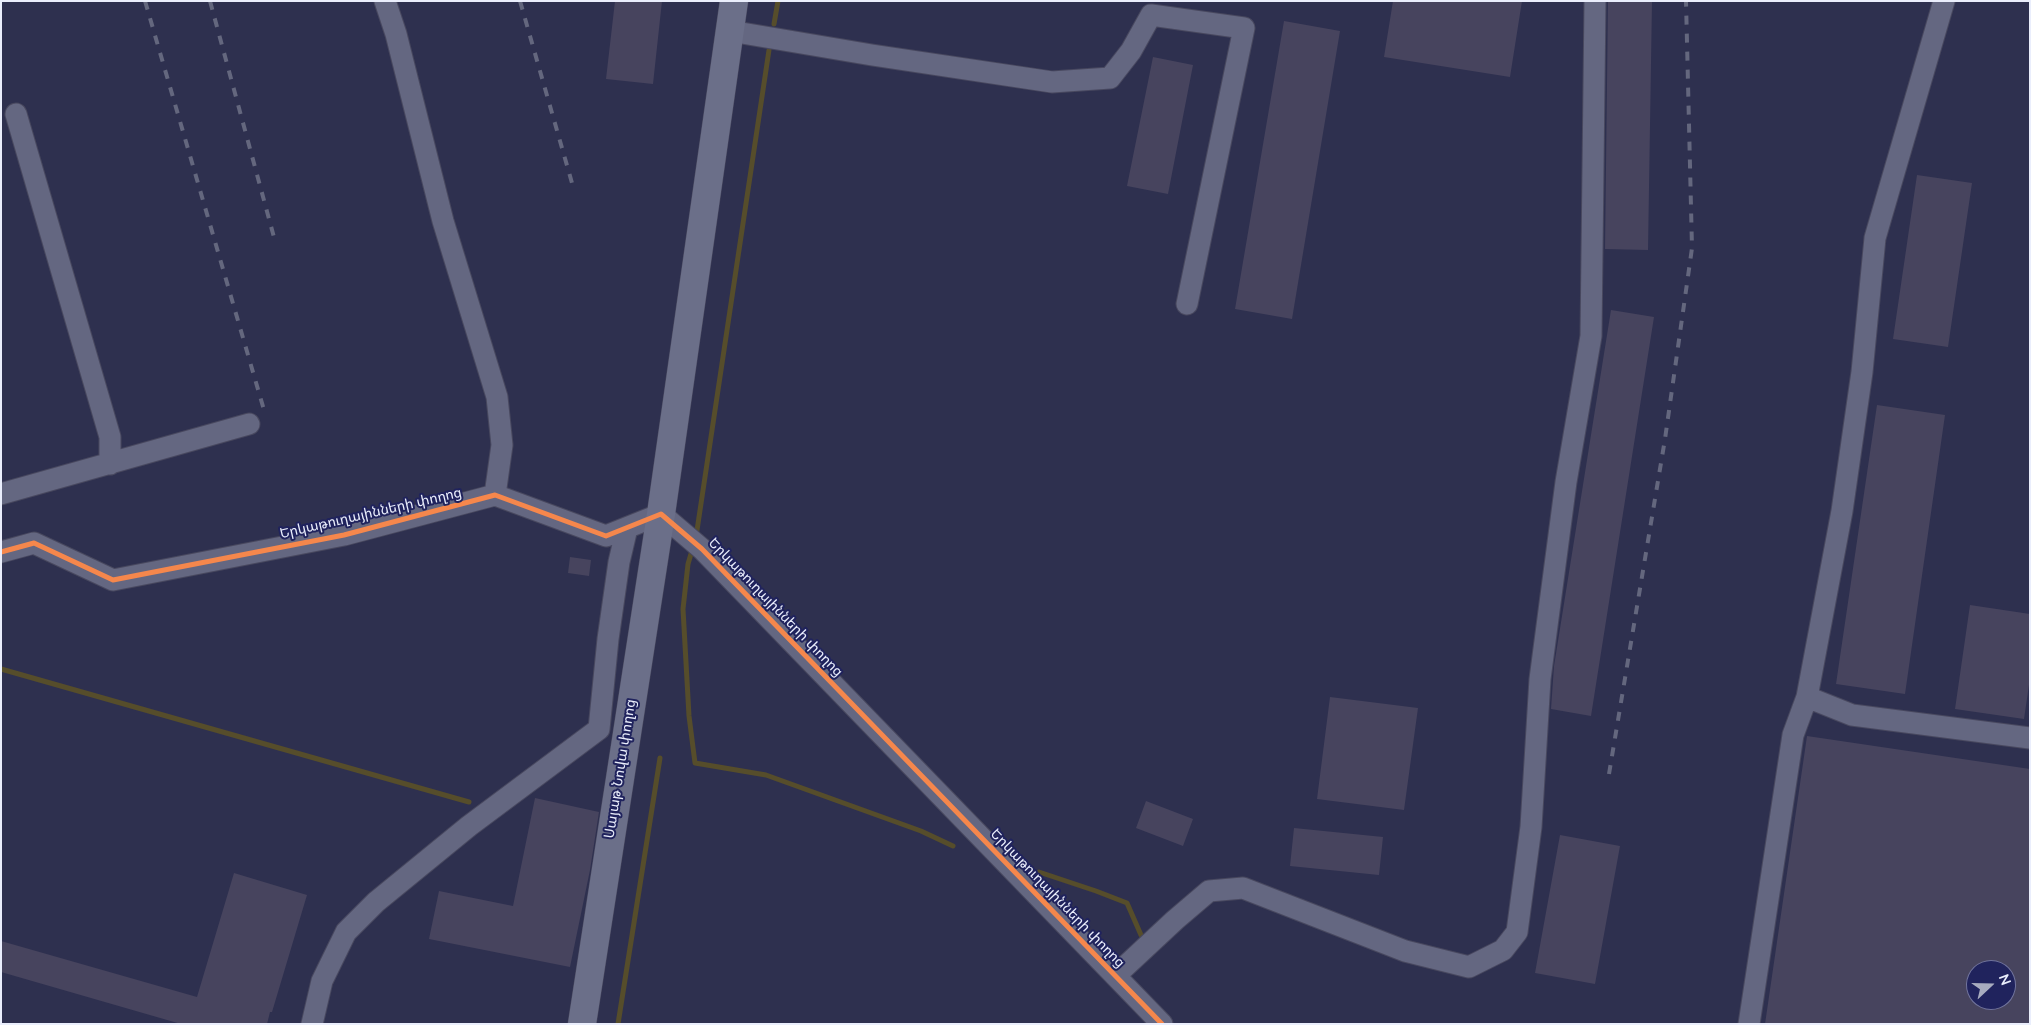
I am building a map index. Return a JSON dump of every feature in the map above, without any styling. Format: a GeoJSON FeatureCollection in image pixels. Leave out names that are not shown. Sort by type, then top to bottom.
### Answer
{"type":"FeatureCollection","features":[{"type":"Feature","properties":{"kind":"main road","name":"Սայաթ Նովա փողոց"},"geometry":{"type":"LineString","coordinates":[[582,1024],[671,523],[734,1]]}},
{"type":"Feature","properties":{"kind":"street"},"geometry":{"type":"LineString","coordinates":[[385,1],[396,34],[443,221],[497,398],[502,445],[496,495],[606,536],[627,528],[671,523]]}},
{"type":"Feature","properties":{"kind":"street"},"geometry":{"type":"LineString","coordinates":[[1116,976],[1175,920],[1209,891],[1243,888],[1405,951],[1469,967],[1503,950],[1517,932],[1530,827],[1540,679],[1566,482],[1591,336],[1594,1]]}},
{"type":"Feature","properties":{"kind":"street"},"geometry":{"type":"LineString","coordinates":[[1749,1024],[1794,735],[1807,697],[1842,511],[1862,372],[1875,238],[1944,1]]}},
{"type":"Feature","properties":{"kind":"street"},"geometry":{"type":"LineString","coordinates":[[730,30],[872,56],[1052,82],[1110,78],[1131,50],[1151,15],[1244,28],[1187,304]]}},
{"type":"Feature","properties":{"kind":"street"},"geometry":{"type":"LineString","coordinates":[[16,114],[110,437],[110,464]]}},
{"type":"Feature","properties":{"kind":"street"},"geometry":{"type":"LineString","coordinates":[[1,494],[249,424]]}},
{"type":"Feature","properties":{"kind":"street","name":"Երկաթուղայինների փողոց"},"geometry":{"type":"LineString","coordinates":[[1,552],[34,543],[113,580],[344,535],[496,495]]}},
{"type":"Feature","properties":{"kind":"street","name":"Երկաթուղայինների փողոց"},"geometry":{"type":"LineString","coordinates":[[671,523],[702,549],[1162,1024]]}},
{"type":"Feature","properties":{"kind":"street"},"geometry":{"type":"LineString","coordinates":[[312,1024],[322,981],[346,932],[376,902],[462,831],[599,729],[608,639],[619,562],[627,528]]}},
{"type":"Feature","properties":{"kind":"street"},"geometry":{"type":"LineString","coordinates":[[1807,697],[1852,715],[2030,738]]}},
{"type":"Feature","properties":{"kind":"building"},"geometry":{"type":"Polygon","coordinates":[[[615,1],[662,1],[653,84],[606,79],[615,1]]]}},
{"type":"Feature","properties":{"kind":"building"},"geometry":{"type":"Polygon","coordinates":[[[1393,1],[1522,1],[1510,77],[1384,57],[1393,1]]]}},
{"type":"Feature","properties":{"kind":"building"},"geometry":{"type":"Polygon","coordinates":[[[1608,1],[1652,1],[1648,250],[1605,249],[1608,1]]]}},
{"type":"Feature","properties":{"kind":"building"},"geometry":{"type":"Polygon","coordinates":[[[1284,21],[1340,31],[1292,319],[1235,309],[1284,21]]]}},
{"type":"Feature","properties":{"kind":"building"},"geometry":{"type":"Polygon","coordinates":[[[1153,57],[1193,65],[1168,194],[1127,186],[1153,57]]]}},
{"type":"Feature","properties":{"kind":"building"},"geometry":{"type":"Polygon","coordinates":[[[1917,175],[1972,183],[1948,347],[1893,339],[1917,175]]]}},
{"type":"Feature","properties":{"kind":"building"},"geometry":{"type":"Polygon","coordinates":[[[1611,310],[1654,317],[1591,716],[1551,709],[1554,666],[1611,310]]]}},
{"type":"Feature","properties":{"kind":"building"},"geometry":{"type":"Polygon","coordinates":[[[1877,405],[1945,415],[1905,694],[1836,684],[1877,405]]]}},
{"type":"Feature","properties":{"kind":"building"},"geometry":{"type":"Polygon","coordinates":[[[570,557],[591,560],[589,576],[568,573],[570,557]]]}},
{"type":"Feature","properties":{"kind":"building"},"geometry":{"type":"Polygon","coordinates":[[[1970,605],[2030,614],[2030,678],[2024,719],[1955,709],[1970,605]]]}},
{"type":"Feature","properties":{"kind":"building"},"geometry":{"type":"Polygon","coordinates":[[[1330,697],[1418,708],[1404,810],[1317,799],[1330,697]]]}},
{"type":"Feature","properties":{"kind":"building"},"geometry":{"type":"Polygon","coordinates":[[[1807,736],[2030,769],[2030,1024],[1765,1024],[1807,736]]]}},
{"type":"Feature","properties":{"kind":"building"},"geometry":{"type":"Polygon","coordinates":[[[535,798],[599,812],[590,870],[570,967],[429,939],[439,891],[513,906],[535,798]]]}},
{"type":"Feature","properties":{"kind":"building"},"geometry":{"type":"Polygon","coordinates":[[[1146,801],[1193,819],[1183,846],[1136,828],[1146,801]]]}},
{"type":"Feature","properties":{"kind":"building"},"geometry":{"type":"Polygon","coordinates":[[[1294,828],[1383,837],[1379,875],[1290,866],[1294,828]]]}},
{"type":"Feature","properties":{"kind":"building"},"geometry":{"type":"Polygon","coordinates":[[[1560,835],[1620,846],[1595,984],[1535,973],[1560,835]]]}},
{"type":"Feature","properties":{"kind":"building"},"geometry":{"type":"Polygon","coordinates":[[[234,873],[307,895],[267,1024],[181,1024],[1,972],[1,941],[197,997],[234,873]]]}},
{"type":"Feature","properties":{"kind":"waterway"},"geometry":{"type":"LineString","coordinates":[[774,24],[778,1]]}},
{"type":"Feature","properties":{"kind":"waterway"},"geometry":{"type":"LineString","coordinates":[[696,537],[769,50]]}},
{"type":"Feature","properties":{"kind":"waterway"},"geometry":{"type":"LineString","coordinates":[[693,547],[688,564],[683,609],[689,716],[695,763],[766,775],[921,831],[953,846]]}},
{"type":"Feature","properties":{"kind":"waterway"},"geometry":{"type":"LineString","coordinates":[[1,669],[469,802]]}},
{"type":"Feature","properties":{"kind":"waterway"},"geometry":{"type":"LineString","coordinates":[[618,1024],[660,758]]}},
{"type":"Feature","properties":{"kind":"waterway"},"geometry":{"type":"LineString","coordinates":[[1039,872],[1127,903],[1141,935]]}},
{"type":"Feature","properties":{"kind":"railway"},"geometry":{"type":"LineString","coordinates":[[145,1],[264,410]]}},
{"type":"Feature","properties":{"kind":"railway"},"geometry":{"type":"LineString","coordinates":[[210,1],[275,241]]}},
{"type":"Feature","properties":{"kind":"railway"},"geometry":{"type":"LineString","coordinates":[[520,1],[572,183]]}},
{"type":"Feature","properties":{"kind":"railway"},"geometry":{"type":"LineString","coordinates":[[1609,774],[1665,439],[1692,248],[1686,1]]}},
{"type":"Feature","properties":{"kind":"cycle path"},"geometry":{"type":"LineString","coordinates":[[1,552],[34,543],[113,580],[344,535],[495,495],[606,536],[661,514],[702,549],[1162,1024]]}}]}
